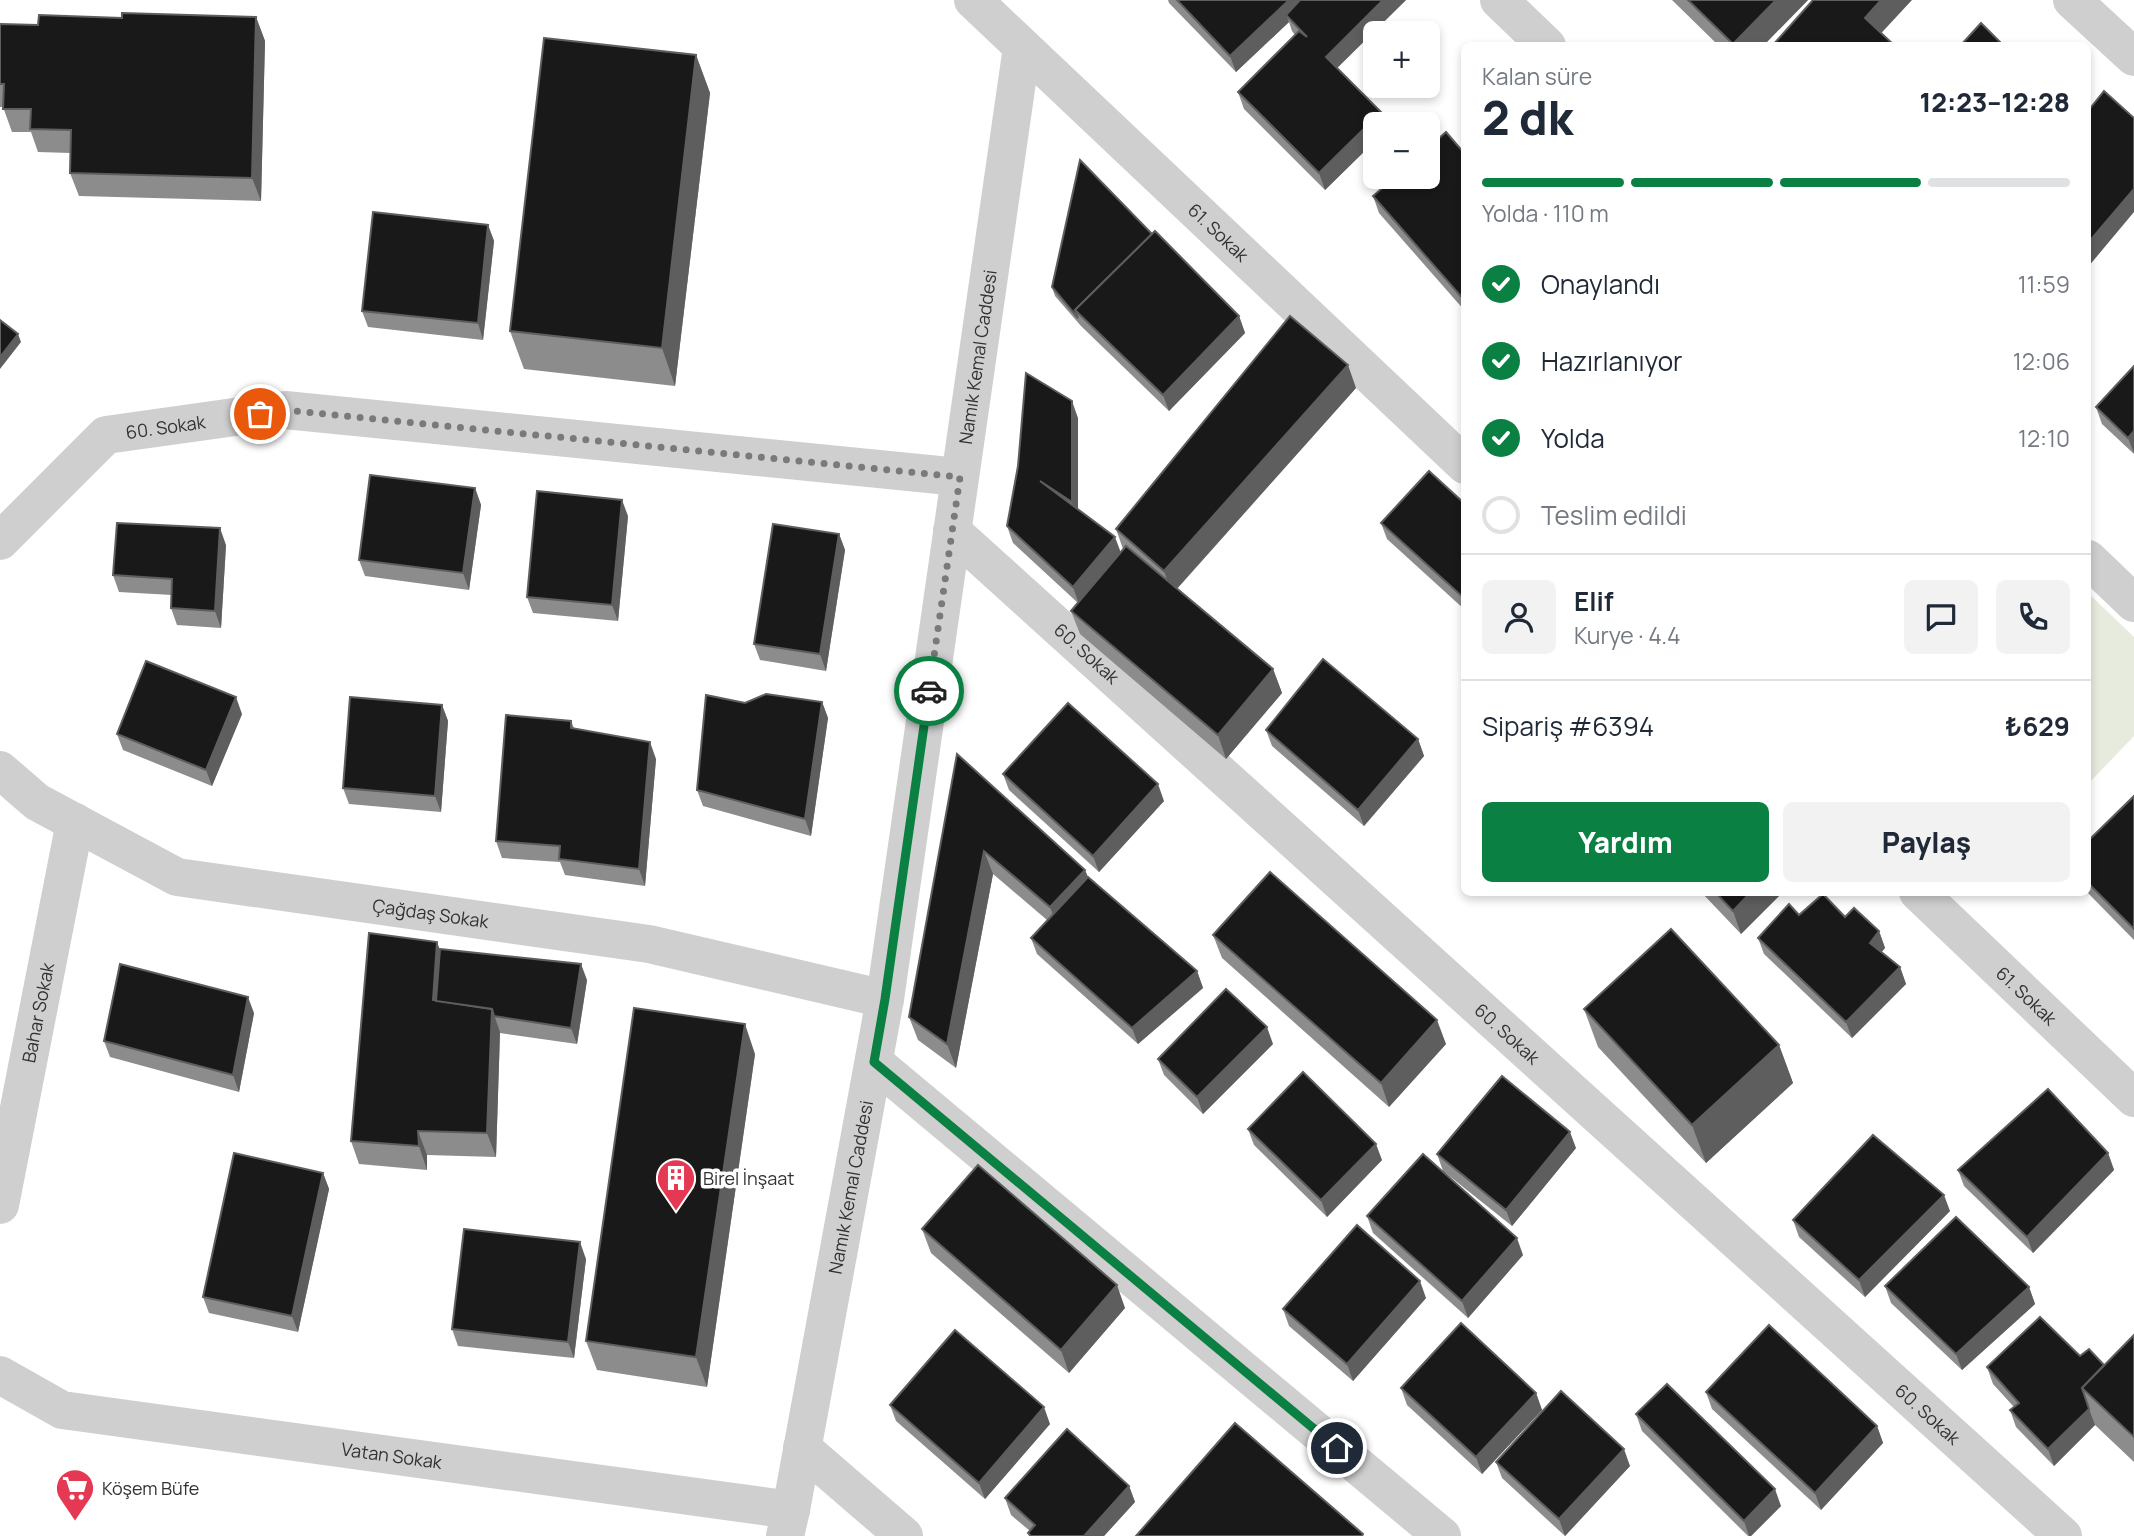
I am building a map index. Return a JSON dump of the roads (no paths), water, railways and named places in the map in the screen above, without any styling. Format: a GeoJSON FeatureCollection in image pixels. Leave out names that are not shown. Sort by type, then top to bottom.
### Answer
{"type":"FeatureCollection","features":[{"type":"Feature","properties":{"kind":"street","name":"61. Sokak"},"geometry":{"type":"LineString","coordinates":[[973,0],[1461,461]]}},
{"type":"Feature","properties":{"kind":"street"},"geometry":{"type":"LineString","coordinates":[[1499,0],[1543,42]]}},
{"type":"Feature","properties":{"kind":"street"},"geometry":{"type":"LineString","coordinates":[[2072,0],[2134,57]]}},
{"type":"Feature","properties":{"kind":"street","name":"Namık Kemal Caddesi"},"geometry":{"type":"LineString","coordinates":[[788,1523],[885,999],[1022,47]]}},
{"type":"Feature","properties":{"kind":"street","name":"60. Sokak"},"geometry":{"type":"LineString","coordinates":[[0,541],[106,435],[285,410],[960,477]]}},
{"type":"Feature","properties":{"kind":"street","name":"60. Sokak"},"geometry":{"type":"LineString","coordinates":[[951,531],[2063,1536]]}},
{"type":"Feature","properties":{"kind":"street"},"geometry":{"type":"LineString","coordinates":[[2091,562],[2134,603]]}},
{"type":"Feature","properties":{"kind":"street","name":"Çağdaş Sokak"},"geometry":{"type":"LineString","coordinates":[[0,770],[37,802],[177,877],[649,944],[885,999]]}},
{"type":"Feature","properties":{"kind":"street","name":"Bahar Sokak"},"geometry":{"type":"LineString","coordinates":[[0,1205],[75,822]]}},
{"type":"Feature","properties":{"kind":"street","name":"61. Sokak"},"geometry":{"type":"LineString","coordinates":[[1923,896],[2134,1098]]}},
{"type":"Feature","properties":{"kind":"street"},"geometry":{"type":"LineString","coordinates":[[874,1062],[1442,1536]]}},
{"type":"Feature","properties":{"kind":"street","name":"Vatan Sokak"},"geometry":{"type":"LineString","coordinates":[[0,1375],[62,1410],[788,1523]]}},
{"type":"Feature","properties":{"kind":"street"},"geometry":{"type":"LineString","coordinates":[[802,1448],[904,1536]]}},
{"type":"Feature","properties":{"kind":"place","name":"Birel İnşaat"},"geometry":{"type":"Point","coordinates":[676,1212]}},
{"type":"Feature","properties":{"kind":"place","name":"Köşem Büfe"},"geometry":{"type":"Point","coordinates":[75,1522]}}]}
